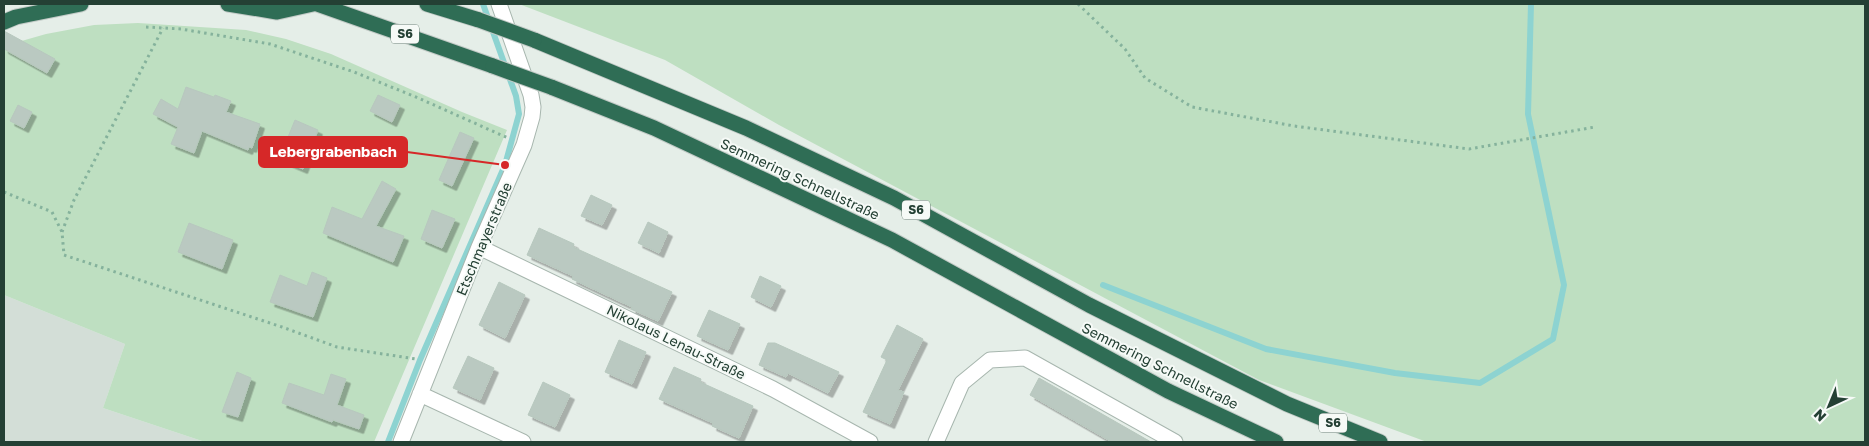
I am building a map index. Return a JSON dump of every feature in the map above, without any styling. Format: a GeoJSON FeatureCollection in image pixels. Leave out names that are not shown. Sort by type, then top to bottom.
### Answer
{"type":"FeatureCollection","features":[{"type":"Feature","properties":{"kind":"highway"},"geometry":{"type":"LineString","coordinates":[[4,22],[16,17],[81,4]]}},
{"type":"Feature","properties":{"kind":"highway"},"geometry":{"type":"LineString","coordinates":[[228,4],[277,12],[313,4]]}},
{"type":"Feature","properties":{"kind":"highway","name":"Semmering Schnellstraße"},"geometry":{"type":"LineString","coordinates":[[317,4],[551,87],[654,128],[892,240],[1168,391],[1276,442]]}},
{"type":"Feature","properties":{"kind":"highway","name":"Semmering Schnellstraße"},"geometry":{"type":"LineString","coordinates":[[427,4],[534,40],[746,128],[894,198],[1089,305],[1278,399],[1380,442]]}},
{"type":"Feature","properties":{"kind":"street","name":"Etschmayerstraße"},"geometry":{"type":"LineString","coordinates":[[401,442],[479,247],[524,145],[533,107],[531,95],[499,4]]}},
{"type":"Feature","properties":{"kind":"street","name":"Nikolaus Lenau-Straße"},"geometry":{"type":"LineString","coordinates":[[479,247],[773,389],[870,442]]}},
{"type":"Feature","properties":{"kind":"street"},"geometry":{"type":"LineString","coordinates":[[936,442],[962,383],[990,360],[1025,358],[1175,442]]}},
{"type":"Feature","properties":{"kind":"street"},"geometry":{"type":"LineString","coordinates":[[420,394],[523,442]]}},
{"type":"Feature","properties":{"kind":"path"},"geometry":{"type":"LineString","coordinates":[[1078,4],[1125,49],[1144,78],[1192,107],[1294,126],[1469,149],[1595,127]]}},
{"type":"Feature","properties":{"kind":"path"},"geometry":{"type":"LineString","coordinates":[[146,27],[270,44],[354,72],[502,135]]}},
{"type":"Feature","properties":{"kind":"path"},"geometry":{"type":"LineString","coordinates":[[62,232],[74,200],[163,28]]}},
{"type":"Feature","properties":{"kind":"path"},"geometry":{"type":"LineString","coordinates":[[4,192],[52,212],[62,232],[64,255],[337,347],[412,359]]}},
{"type":"Feature","properties":{"kind":"shaded area"},"geometry":{"type":"Polygon","coordinates":[[[4,295],[125,344],[103,408],[205,442],[4,442],[4,295]]]}},
{"type":"Feature","properties":{"kind":"green space"},"geometry":{"type":"Polygon","coordinates":[[[519,4],[1865,4],[1865,442],[1427,442],[1259,380],[779,125],[665,60],[519,4]]]}},
{"type":"Feature","properties":{"kind":"green space"},"geometry":{"type":"Polygon","coordinates":[[[138,23],[246,30],[286,39],[331,54],[507,130],[374,442],[205,442],[103,408],[125,344],[4,295],[4,46],[46,34],[94,25],[138,23]]]}},
{"type":"Feature","properties":{"kind":"building"},"geometry":{"type":"Polygon","coordinates":[[[4,31],[55,59],[47,73],[4,49],[4,31]]]}},
{"type":"Feature","properties":{"kind":"building"},"geometry":{"type":"Polygon","coordinates":[[[186,87],[231,101],[226,112],[260,124],[252,148],[249,147],[248,150],[202,131],[194,153],[171,144],[178,127],[153,114],[161,99],[178,109],[186,87]]]}},
{"type":"Feature","properties":{"kind":"building"},"geometry":{"type":"Polygon","coordinates":[[[378,95],[400,105],[392,122],[370,111],[378,95]]]}},
{"type":"Feature","properties":{"kind":"building"},"geometry":{"type":"Polygon","coordinates":[[[18,105],[32,112],[24,128],[10,121],[18,105]]]}},
{"type":"Feature","properties":{"kind":"building"},"geometry":{"type":"Polygon","coordinates":[[[295,120],[318,130],[303,169],[279,159],[295,120]]]}},
{"type":"Feature","properties":{"kind":"building"},"geometry":{"type":"Polygon","coordinates":[[[460,132],[474,138],[452,186],[439,180],[460,132]]]}},
{"type":"Feature","properties":{"kind":"building"},"geometry":{"type":"Polygon","coordinates":[[[382,181],[396,189],[376,226],[404,236],[393,262],[323,233],[332,207],[362,219],[382,181]]]}},
{"type":"Feature","properties":{"kind":"building"},"geometry":{"type":"Polygon","coordinates":[[[591,195],[612,205],[602,225],[581,216],[591,195]]]}},
{"type":"Feature","properties":{"kind":"building"},"geometry":{"type":"Polygon","coordinates":[[[432,210],[455,219],[442,248],[421,239],[432,210]]]}},
{"type":"Feature","properties":{"kind":"building"},"geometry":{"type":"Polygon","coordinates":[[[648,222],[668,232],[659,253],[638,243],[648,222]]]}},
{"type":"Feature","properties":{"kind":"building"},"geometry":{"type":"Polygon","coordinates":[[[189,223],[233,240],[222,269],[178,252],[189,223]]]}},
{"type":"Feature","properties":{"kind":"building"},"geometry":{"type":"Polygon","coordinates":[[[539,228],[574,244],[573,247],[672,292],[658,321],[572,279],[573,276],[527,255],[539,228]]]}},
{"type":"Feature","properties":{"kind":"building"},"geometry":{"type":"Polygon","coordinates":[[[312,272],[327,278],[313,317],[270,302],[280,275],[307,286],[312,272]]]}},
{"type":"Feature","properties":{"kind":"building"},"geometry":{"type":"Polygon","coordinates":[[[760,276],[781,286],[771,307],[751,297],[760,276]]]}},
{"type":"Feature","properties":{"kind":"building"},"geometry":{"type":"Polygon","coordinates":[[[499,282],[525,295],[505,338],[479,325],[499,282]]]}},
{"type":"Feature","properties":{"kind":"building"},"geometry":{"type":"Polygon","coordinates":[[[709,310],[740,324],[728,350],[697,336],[709,310]]]}},
{"type":"Feature","properties":{"kind":"building"},"geometry":{"type":"Polygon","coordinates":[[[897,325],[923,339],[898,390],[904,392],[890,424],[863,412],[887,360],[881,357],[897,325]]]}},
{"type":"Feature","properties":{"kind":"building"},"geometry":{"type":"Polygon","coordinates":[[[619,340],[646,352],[632,384],[605,372],[619,340]]]}},
{"type":"Feature","properties":{"kind":"building"},"geometry":{"type":"Polygon","coordinates":[[[768,343],[775,343],[839,372],[828,393],[788,373],[786,377],[759,365],[768,343]]]}},
{"type":"Feature","properties":{"kind":"building"},"geometry":{"type":"Polygon","coordinates":[[[468,356],[494,368],[480,400],[453,388],[468,356]]]}},
{"type":"Feature","properties":{"kind":"building"},"geometry":{"type":"Polygon","coordinates":[[[674,367],[701,379],[700,382],[753,406],[739,438],[712,426],[713,423],[659,399],[674,367]]]}},
{"type":"Feature","properties":{"kind":"building"},"geometry":{"type":"Polygon","coordinates":[[[237,372],[251,378],[238,417],[222,412],[237,372]]]}},
{"type":"Feature","properties":{"kind":"building"},"geometry":{"type":"Polygon","coordinates":[[[331,374],[346,379],[337,405],[364,415],[359,429],[333,420],[332,422],[282,403],[289,383],[324,395],[331,374]]]}},
{"type":"Feature","properties":{"kind":"building"},"geometry":{"type":"Polygon","coordinates":[[[1039,378],[1151,442],[1112,442],[1030,395],[1039,378]]]}},
{"type":"Feature","properties":{"kind":"building"},"geometry":{"type":"Polygon","coordinates":[[[543,382],[570,395],[555,427],[528,415],[543,382]]]}},
{"type":"Feature","properties":{"kind":"waterway"},"geometry":{"type":"LineString","coordinates":[[388,442],[420,360],[505,165],[519,114],[516,96],[483,4]]}},
{"type":"Feature","properties":{"kind":"waterway"},"geometry":{"type":"LineString","coordinates":[[1103,285],[1266,349],[1395,373],[1480,383],[1553,339],[1564,285],[1528,114],[1531,4]]}},
{"type":"Feature","properties":{"kind":"place","name":"Lebergrabenbach"},"geometry":{"type":"Point","coordinates":[505,165]}}]}
